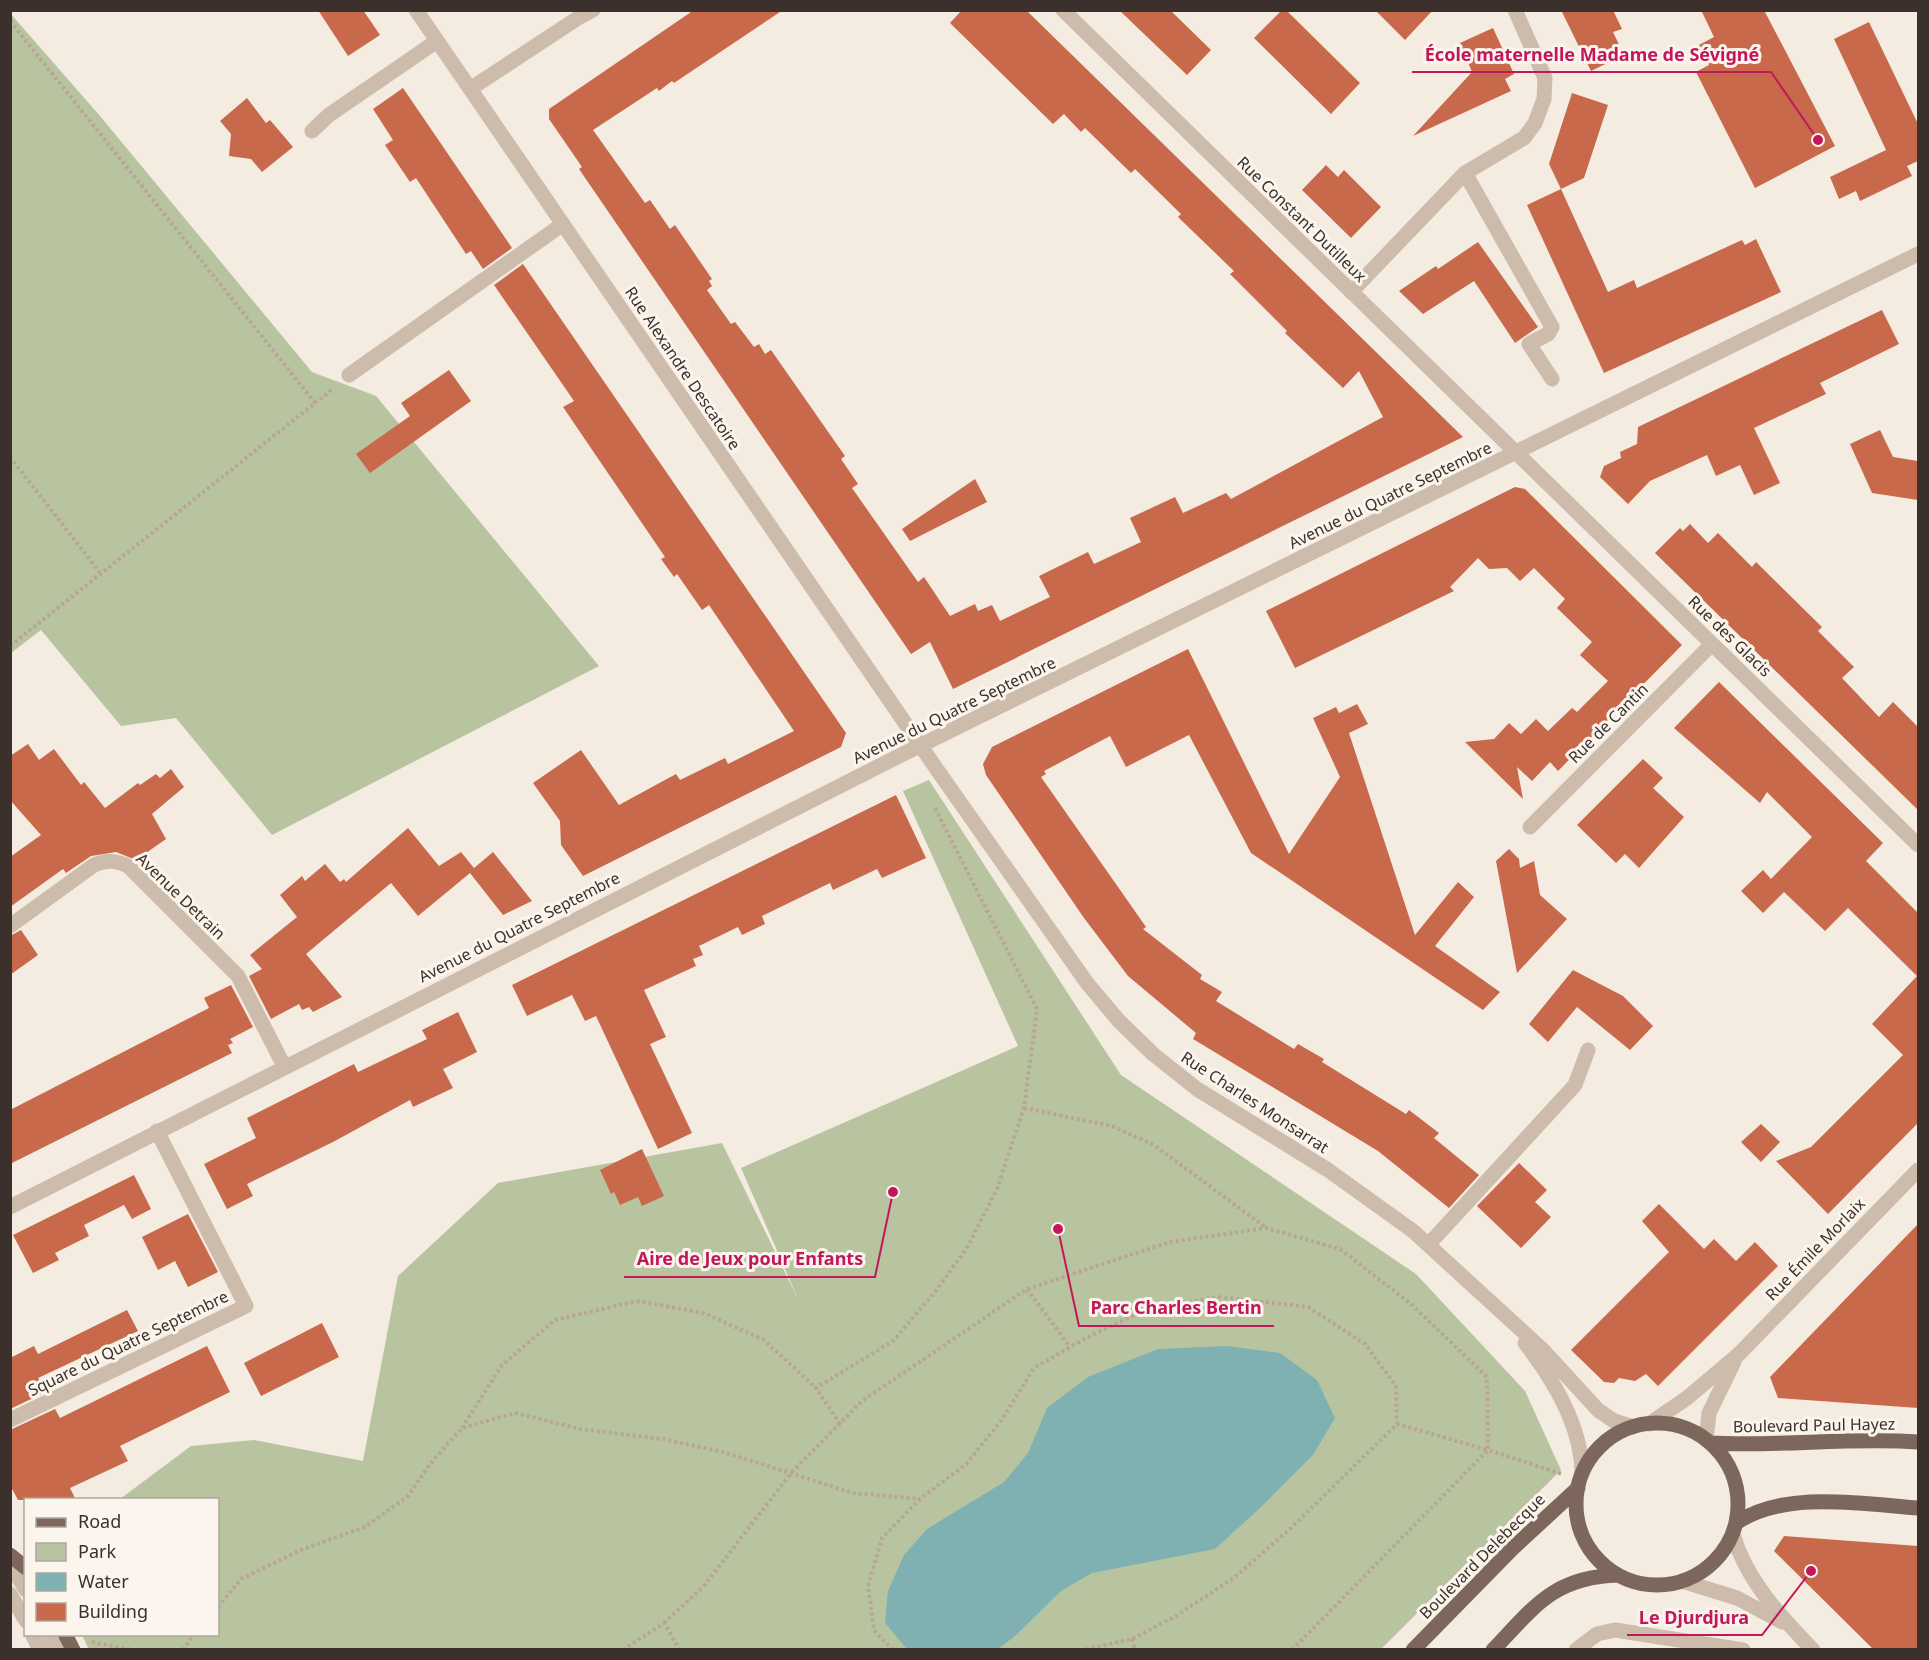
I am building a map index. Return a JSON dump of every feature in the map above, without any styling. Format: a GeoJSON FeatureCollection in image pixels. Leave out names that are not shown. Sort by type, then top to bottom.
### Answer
{"type":"FeatureCollection","features":[{"type":"Feature","properties":{"kind":"main road"},"geometry":{"type":"LineString","coordinates":[[1649,1424],[1675,1425],[1708,1442],[1724,1458],[1733,1475],[1738,1503],[1734,1528],[1713,1564],[1682,1581],[1645,1585],[1618,1575],[1596,1558],[1586,1543],[1577,1516],[1580,1480],[1599,1447],[1611,1437],[1633,1427],[1649,1424]]}},
{"type":"Feature","properties":{"kind":"main road","name":"Boulevard Paul Hayez"},"geometry":{"type":"LineString","coordinates":[[1708,1442],[1757,1445],[1861,1440],[1918,1442]]}},
{"type":"Feature","properties":{"kind":"main road","name":"Boulevard Delebecque"},"geometry":{"type":"LineString","coordinates":[[1413,1650],[1580,1480]]}},
{"type":"Feature","properties":{"kind":"main road"},"geometry":{"type":"LineString","coordinates":[[1734,1528],[1757,1511],[1782,1505],[1826,1503],[1918,1508]]}},
{"type":"Feature","properties":{"kind":"main road"},"geometry":{"type":"LineString","coordinates":[[10,1555],[24,1566]]}},
{"type":"Feature","properties":{"kind":"main road"},"geometry":{"type":"LineString","coordinates":[[1493,1650],[1546,1598],[1566,1584],[1596,1576],[1618,1575]]}},
{"type":"Feature","properties":{"kind":"main road"},"geometry":{"type":"LineString","coordinates":[[66,1636],[73,1650]]}},
{"type":"Feature","properties":{"kind":"street","name":"Rue Alexandre Descatoire"},"geometry":{"type":"LineString","coordinates":[[416,10],[921,745]]}},
{"type":"Feature","properties":{"kind":"street"},"geometry":{"type":"LineString","coordinates":[[470,89],[592,10]]}},
{"type":"Feature","properties":{"kind":"street","name":"Rue Constant Dutilleux"},"geometry":{"type":"LineString","coordinates":[[1063,10],[1516,453]]}},
{"type":"Feature","properties":{"kind":"street"},"geometry":{"type":"LineString","coordinates":[[1351,292],[1465,173],[1524,138],[1535,123],[1544,99],[1545,78],[1515,10]]}},
{"type":"Feature","properties":{"kind":"street"},"geometry":{"type":"LineString","coordinates":[[312,130],[329,115],[437,41]]}},
{"type":"Feature","properties":{"kind":"street"},"geometry":{"type":"LineString","coordinates":[[1465,173],[1552,327],[1548,334],[1529,344],[1552,379]]}},
{"type":"Feature","properties":{"kind":"street"},"geometry":{"type":"LineString","coordinates":[[349,375],[563,224]]}},
{"type":"Feature","properties":{"kind":"street","name":"Avenue du Quatre Septembre"},"geometry":{"type":"LineString","coordinates":[[10,1207],[284,1066],[921,745],[1918,254]]}},
{"type":"Feature","properties":{"kind":"street","name":"Rue des Glacis"},"geometry":{"type":"LineString","coordinates":[[1516,453],[1918,845]]}},
{"type":"Feature","properties":{"kind":"street","name":"Rue de Cantin"},"geometry":{"type":"LineString","coordinates":[[1530,827],[1712,644]]}},
{"type":"Feature","properties":{"kind":"street","name":"Rue Charles Monsarrat"},"geometry":{"type":"LineString","coordinates":[[921,745],[1087,982],[1136,1039],[1197,1089],[1336,1176],[1428,1244],[1543,1350],[1598,1410],[1614,1421],[1633,1427]]}},
{"type":"Feature","properties":{"kind":"street","name":"Avenue Detrain"},"geometry":{"type":"LineString","coordinates":[[10,926],[94,865],[105,861],[116,861],[128,866],[238,976],[284,1066]]}},
{"type":"Feature","properties":{"kind":"street"},"geometry":{"type":"LineString","coordinates":[[1428,1244],[1575,1085],[1588,1050]]}},
{"type":"Feature","properties":{"kind":"street","name":"Square du Quatre Septembre"},"geometry":{"type":"LineString","coordinates":[[10,1420],[246,1306],[157,1131]]}},
{"type":"Feature","properties":{"kind":"street","name":"Rue Émile Morlaix"},"geometry":{"type":"LineString","coordinates":[[1649,1424],[1687,1398],[1738,1354],[1918,1170]]}},
{"type":"Feature","properties":{"kind":"street","name":"Rue Charles Monsarrat"},"geometry":{"type":"LineString","coordinates":[[1499,1310],[1536,1357],[1559,1396],[1578,1446],[1580,1480]]}},
{"type":"Feature","properties":{"kind":"street","name":"Rue Émile Morlaix"},"geometry":{"type":"LineString","coordinates":[[1708,1442],[1709,1413],[1738,1354]]}},
{"type":"Feature","properties":{"kind":"street"},"geometry":{"type":"LineString","coordinates":[[1734,1528],[1739,1555],[1750,1576],[1813,1650]]}},
{"type":"Feature","properties":{"kind":"street"},"geometry":{"type":"LineString","coordinates":[[10,1564],[24,1587]]}},
{"type":"Feature","properties":{"kind":"street"},"geometry":{"type":"LineString","coordinates":[[1682,1581],[1754,1606],[1801,1637]]}},
{"type":"Feature","properties":{"kind":"street"},"geometry":{"type":"LineString","coordinates":[[10,1594],[24,1618]]}},
{"type":"Feature","properties":{"kind":"street"},"geometry":{"type":"LineString","coordinates":[[1576,1650],[1597,1634],[1615,1630],[1743,1650]]}},
{"type":"Feature","properties":{"kind":"street"},"geometry":{"type":"LineString","coordinates":[[33,1636],[40,1650]]}},
{"type":"Feature","properties":{"kind":"street"},"geometry":{"type":"LineString","coordinates":[[49,1636],[56,1650]]}},
{"type":"Feature","properties":{"kind":"path"},"geometry":{"type":"LineString","coordinates":[[10,21],[316,404]]}},
{"type":"Feature","properties":{"kind":"path"},"geometry":{"type":"LineString","coordinates":[[10,646],[316,404],[349,375]]}},
{"type":"Feature","properties":{"kind":"path"},"geometry":{"type":"LineString","coordinates":[[10,457],[101,574]]}},
{"type":"Feature","properties":{"kind":"path"},"geometry":{"type":"LineString","coordinates":[[816,1388],[893,1341],[934,1293],[967,1248],[997,1190],[1024,1108],[1036,1009],[933,806]]}},
{"type":"Feature","properties":{"kind":"path"},"geometry":{"type":"LineString","coordinates":[[1024,1108],[1112,1126],[1154,1145],[1266,1228],[1340,1249],[1411,1304],[1487,1377],[1488,1450],[1292,1650]]}},
{"type":"Feature","properties":{"kind":"path"},"geometry":{"type":"LineString","coordinates":[[623,1650],[664,1623],[704,1587],[792,1472],[862,1401],[1027,1289],[1170,1242],[1266,1228]]}},
{"type":"Feature","properties":{"kind":"path"},"geometry":{"type":"LineString","coordinates":[[1027,1289],[1070,1347]]}},
{"type":"Feature","properties":{"kind":"path"},"geometry":{"type":"LineString","coordinates":[[893,1650],[874,1630],[868,1586],[882,1538],[920,1499],[966,1464],[1001,1421],[1034,1368],[1070,1347],[1147,1309],[1218,1297],[1308,1308],[1365,1344],[1396,1386],[1397,1424],[1290,1529],[1235,1577],[1176,1616],[1132,1639],[1083,1650]]}},
{"type":"Feature","properties":{"kind":"path"},"geometry":{"type":"LineString","coordinates":[[219,1606],[241,1580],[303,1550],[365,1527],[408,1496],[430,1464],[462,1428],[502,1365],[555,1320],[637,1300],[705,1313],[764,1340],[816,1388],[840,1424]]}},
{"type":"Feature","properties":{"kind":"path"},"geometry":{"type":"LineString","coordinates":[[462,1428],[515,1413],[579,1429],[663,1439],[792,1472],[853,1493],[920,1499]]}},
{"type":"Feature","properties":{"kind":"path"},"geometry":{"type":"LineString","coordinates":[[1397,1424],[1580,1480]]}},
{"type":"Feature","properties":{"kind":"path"},"geometry":{"type":"LineString","coordinates":[[664,1623],[680,1650]]}},
{"type":"Feature","properties":{"kind":"path"},"geometry":{"type":"LineString","coordinates":[[183,1650],[193,1636]]}},
{"type":"Feature","properties":{"kind":"path"},"geometry":{"type":"LineString","coordinates":[[1132,1639],[1135,1650]]}},
{"type":"Feature","properties":{"kind":"path"},"geometry":{"type":"LineString","coordinates":[[89,1641],[132,1650]]}},
{"type":"Feature","properties":{"kind":"green space"},"geometry":{"type":"Polygon","coordinates":[[[10,13],[100,116],[312,372],[376,396],[599,666],[272,835],[176,718],[121,726],[41,630],[11,653],[10,13]]]}},
{"type":"Feature","properties":{"kind":"green space"},"geometry":{"type":"Polygon","coordinates":[[[929,780],[1121,1075],[1416,1274],[1525,1391],[1561,1470],[1381,1649],[89,1650],[82,1636],[219,1636],[219,1498],[121,1498],[191,1446],[254,1440],[363,1461],[398,1276],[498,1183],[722,1143],[798,1299],[741,1168],[1018,1046],[903,791],[929,780]]]}},
{"type":"Feature","properties":{"kind":"water"},"geometry":{"type":"Polygon","coordinates":[[[1227,1346],[1280,1353],[1317,1380],[1335,1418],[1313,1455],[1261,1507],[1215,1549],[1092,1573],[1061,1591],[1015,1636],[998,1649],[907,1649],[885,1623],[888,1591],[904,1555],[927,1529],[1004,1482],[1028,1453],[1047,1408],[1088,1377],[1158,1349],[1227,1346]]]}},
{"type":"Feature","properties":{"kind":"building"},"geometry":{"type":"Polygon","coordinates":[[[318,10],[363,10],[380,35],[348,56],[318,10]]]}},
{"type":"Feature","properties":{"kind":"building"},"geometry":{"type":"Polygon","coordinates":[[[694,10],[783,10],[674,83],[672,81],[659,91],[657,88],[593,130],[645,203],[650,200],[670,229],[675,225],[712,279],[709,281],[712,286],[707,290],[731,324],[735,322],[754,347],[759,344],[765,354],[771,350],[845,456],[841,459],[858,484],[852,488],[918,582],[924,577],[950,616],[975,604],[978,611],[992,605],[1000,621],[1050,597],[1039,576],[1088,552],[1094,564],[1141,542],[1130,518],[1175,497],[1183,513],[1226,493],[1231,499],[1383,417],[1359,371],[1343,388],[1285,333],[1287,331],[1230,274],[1234,271],[1178,217],[1181,214],[1135,169],[1131,173],[1085,128],[1081,132],[1064,114],[1053,124],[950,23],[962,10],[1026,10],[1463,437],[953,689],[930,642],[911,654],[579,169],[582,167],[549,119],[549,109],[694,10]]]}},
{"type":"Feature","properties":{"kind":"building"},"geometry":{"type":"Polygon","coordinates":[[[1119,10],[1170,10],[1211,50],[1187,75],[1119,10]]]}},
{"type":"Feature","properties":{"kind":"building"},"geometry":{"type":"Polygon","coordinates":[[[1282,10],[1286,10],[1360,83],[1331,114],[1254,38],[1282,10]]]}},
{"type":"Feature","properties":{"kind":"building"},"geometry":{"type":"Polygon","coordinates":[[[1375,10],[1433,10],[1405,40],[1375,10]]]}},
{"type":"Feature","properties":{"kind":"building"},"geometry":{"type":"Polygon","coordinates":[[[1561,10],[1613,10],[1622,29],[1613,32],[1624,55],[1591,71],[1561,10]]]}},
{"type":"Feature","properties":{"kind":"building"},"geometry":{"type":"Polygon","coordinates":[[[1701,10],[1764,10],[1835,146],[1755,188],[1696,72],[1709,65],[1699,45],[1714,37],[1701,10]]]}},
{"type":"Feature","properties":{"kind":"building"},"geometry":{"type":"Polygon","coordinates":[[[1869,22],[1918,124],[1918,161],[1907,166],[1912,176],[1860,201],[1856,191],[1839,199],[1830,177],[1886,150],[1834,39],[1869,22]]]}},
{"type":"Feature","properties":{"kind":"building"},"geometry":{"type":"Polygon","coordinates":[[[1493,28],[1514,74],[1505,79],[1511,91],[1413,136],[1472,72],[1460,43],[1493,28]]]}},
{"type":"Feature","properties":{"kind":"building"},"geometry":{"type":"Polygon","coordinates":[[[403,88],[512,248],[483,269],[471,251],[466,254],[416,178],[410,182],[385,145],[393,140],[373,109],[403,88]]]}},
{"type":"Feature","properties":{"kind":"building"},"geometry":{"type":"Polygon","coordinates":[[[1572,93],[1608,105],[1584,178],[1561,189],[1549,164],[1572,93]]]}},
{"type":"Feature","properties":{"kind":"building"},"geometry":{"type":"Polygon","coordinates":[[[247,98],[266,123],[270,120],[293,147],[262,172],[251,159],[229,156],[231,134],[220,121],[247,98]]]}},
{"type":"Feature","properties":{"kind":"building"},"geometry":{"type":"Polygon","coordinates":[[[1326,165],[1338,177],[1344,170],[1381,207],[1351,238],[1302,190],[1326,165]]]}},
{"type":"Feature","properties":{"kind":"building"},"geometry":{"type":"Polygon","coordinates":[[[1561,189],[1608,292],[1634,280],[1637,288],[1742,240],[1745,245],[1756,239],[1781,292],[1604,373],[1527,205],[1561,189]]]}},
{"type":"Feature","properties":{"kind":"building"},"geometry":{"type":"Polygon","coordinates":[[[1478,242],[1538,327],[1515,343],[1474,281],[1423,314],[1399,291],[1436,266],[1438,269],[1478,242]]]}},
{"type":"Feature","properties":{"kind":"building"},"geometry":{"type":"Polygon","coordinates":[[[523,264],[846,733],[841,747],[583,876],[561,845],[560,821],[533,783],[581,750],[619,805],[676,774],[680,780],[725,758],[728,764],[794,731],[709,605],[702,610],[677,574],[674,577],[661,559],[665,557],[563,407],[574,401],[494,285],[523,264]]]}},
{"type":"Feature","properties":{"kind":"building"},"geometry":{"type":"Polygon","coordinates":[[[1882,310],[1899,344],[1820,383],[1826,394],[1754,428],[1780,483],[1754,495],[1740,465],[1716,476],[1707,455],[1650,481],[1628,504],[1600,477],[1604,466],[1621,458],[1620,452],[1637,444],[1638,427],[1882,310]]]}},
{"type":"Feature","properties":{"kind":"building"},"geometry":{"type":"Polygon","coordinates":[[[449,370],[471,401],[370,473],[356,454],[410,416],[401,403],[449,370]]]}},
{"type":"Feature","properties":{"kind":"building"},"geometry":{"type":"Polygon","coordinates":[[[1880,430],[1893,457],[1918,461],[1918,500],[1872,493],[1850,444],[1880,430]]]}},
{"type":"Feature","properties":{"kind":"building"},"geometry":{"type":"Polygon","coordinates":[[[975,479],[987,502],[910,541],[902,529],[975,479]]]}},
{"type":"Feature","properties":{"kind":"building"},"geometry":{"type":"Polygon","coordinates":[[[1515,487],[1525,489],[1682,645],[1558,771],[1550,762],[1532,781],[1517,767],[1523,799],[1465,742],[1494,739],[1509,723],[1521,734],[1536,719],[1548,731],[1572,708],[1577,712],[1608,681],[1580,655],[1592,642],[1557,608],[1565,599],[1534,568],[1520,581],[1507,568],[1489,569],[1478,558],[1450,587],[1454,591],[1295,668],[1266,611],[1515,487]]]}},
{"type":"Feature","properties":{"kind":"building"},"geometry":{"type":"Polygon","coordinates":[[[1690,524],[1708,543],[1718,533],[1752,567],[1756,562],[1822,627],[1818,631],[1854,667],[1842,678],[1879,717],[1893,702],[1918,727],[1918,810],[1655,553],[1680,528],[1683,531],[1690,524]]]}},
{"type":"Feature","properties":{"kind":"building"},"geometry":{"type":"Polygon","coordinates":[[[1188,649],[1289,854],[1340,777],[1313,718],[1336,707],[1339,713],[1357,704],[1368,724],[1349,733],[1415,935],[1458,882],[1474,897],[1435,946],[1500,992],[1483,1010],[1251,853],[1189,735],[1126,767],[1110,736],[1044,771],[1046,774],[1041,777],[1146,927],[1143,929],[1202,975],[1200,979],[1222,992],[1216,1001],[1294,1049],[1298,1044],[1324,1059],[1322,1062],[1406,1114],[1409,1110],[1439,1133],[1434,1138],[1479,1175],[1449,1208],[1378,1151],[1193,1039],[1196,1033],[1128,976],[1084,918],[986,775],[983,764],[992,747],[1188,649]]]}},
{"type":"Feature","properties":{"kind":"building"},"geometry":{"type":"Polygon","coordinates":[[[1719,682],[1883,843],[1866,861],[1918,913],[1918,1123],[1828,1214],[1776,1161],[1811,1147],[1903,1055],[1872,1024],[1917,976],[1848,908],[1825,931],[1784,892],[1763,913],[1741,891],[1763,870],[1771,879],[1812,837],[1767,792],[1760,803],[1674,728],[1719,682]]]}},
{"type":"Feature","properties":{"kind":"building"},"geometry":{"type":"Polygon","coordinates":[[[28,744],[39,760],[54,749],[81,785],[84,782],[105,808],[138,783],[140,785],[156,774],[160,778],[171,769],[184,787],[152,814],[166,839],[136,860],[116,852],[91,856],[66,873],[63,869],[10,907],[10,857],[41,835],[10,800],[10,756],[28,744]]]}},
{"type":"Feature","properties":{"kind":"building"},"geometry":{"type":"Polygon","coordinates":[[[1643,759],[1663,778],[1653,788],[1684,817],[1639,868],[1625,854],[1616,863],[1577,825],[1643,759]]]}},
{"type":"Feature","properties":{"kind":"building"},"geometry":{"type":"Polygon","coordinates":[[[896,795],[926,858],[882,878],[877,869],[833,890],[830,883],[762,916],[765,924],[742,935],[738,927],[699,946],[703,955],[693,959],[696,966],[644,990],[666,1037],[650,1044],[692,1133],[658,1149],[596,1016],[585,1021],[572,995],[527,1016],[512,985],[896,795]]]}},
{"type":"Feature","properties":{"kind":"building"},"geometry":{"type":"Polygon","coordinates":[[[408,828],[439,866],[461,852],[474,868],[493,852],[532,901],[503,915],[470,873],[418,916],[391,883],[306,954],[342,997],[313,1012],[309,1007],[302,1010],[299,1004],[271,1019],[249,976],[262,969],[250,955],[297,917],[280,895],[302,876],[305,881],[325,864],[340,882],[344,879],[346,882],[408,828]]]}},
{"type":"Feature","properties":{"kind":"building"},"geometry":{"type":"Polygon","coordinates":[[[1509,849],[1519,859],[1520,868],[1534,861],[1540,895],[1567,919],[1517,973],[1496,861],[1509,849]]]}},
{"type":"Feature","properties":{"kind":"building"},"geometry":{"type":"Polygon","coordinates":[[[21,930],[38,955],[10,975],[10,936],[21,930]]]}},
{"type":"Feature","properties":{"kind":"building"},"geometry":{"type":"Polygon","coordinates":[[[1573,970],[1623,996],[1653,1026],[1630,1050],[1577,1007],[1548,1042],[1529,1024],[1573,970]]]}},
{"type":"Feature","properties":{"kind":"building"},"geometry":{"type":"Polygon","coordinates":[[[231,985],[253,1027],[230,1039],[233,1043],[228,1045],[232,1053],[10,1164],[10,1110],[209,1008],[204,998],[231,985]]]}},
{"type":"Feature","properties":{"kind":"building"},"geometry":{"type":"Polygon","coordinates":[[[458,1012],[477,1052],[443,1069],[453,1088],[413,1107],[410,1100],[333,1142],[247,1184],[253,1196],[227,1209],[204,1164],[256,1138],[247,1118],[354,1064],[358,1072],[427,1039],[422,1030],[458,1012]]]}},
{"type":"Feature","properties":{"kind":"building"},"geometry":{"type":"Polygon","coordinates":[[[1761,1124],[1780,1142],[1761,1162],[1741,1142],[1761,1124]]]}},
{"type":"Feature","properties":{"kind":"building"},"geometry":{"type":"Polygon","coordinates":[[[642,1149],[664,1196],[642,1206],[638,1197],[620,1205],[614,1192],[611,1194],[600,1170],[642,1149]]]}},
{"type":"Feature","properties":{"kind":"building"},"geometry":{"type":"Polygon","coordinates":[[[1519,1163],[1547,1190],[1535,1202],[1551,1217],[1521,1248],[1477,1206],[1519,1163]]]}},
{"type":"Feature","properties":{"kind":"building"},"geometry":{"type":"Polygon","coordinates":[[[134,1175],[151,1209],[132,1219],[124,1205],[84,1225],[89,1236],[55,1253],[59,1260],[33,1273],[13,1235],[134,1175]]]}},
{"type":"Feature","properties":{"kind":"building"},"geometry":{"type":"Polygon","coordinates":[[[1659,1204],[1704,1249],[1714,1239],[1736,1261],[1755,1242],[1778,1266],[1658,1386],[1646,1374],[1635,1381],[1619,1378],[1614,1383],[1604,1382],[1571,1350],[1669,1252],[1642,1221],[1659,1204]]]}},
{"type":"Feature","properties":{"kind":"building"},"geometry":{"type":"Polygon","coordinates":[[[188,1214],[218,1272],[188,1287],[175,1261],[158,1270],[142,1237],[188,1214]]]}},
{"type":"Feature","properties":{"kind":"building"},"geometry":{"type":"Polygon","coordinates":[[[1918,1224],[1918,1408],[1778,1398],[1770,1377],[1918,1224]]]}},
{"type":"Feature","properties":{"kind":"building"},"geometry":{"type":"Polygon","coordinates":[[[127,1310],[138,1331],[38,1378],[46,1392],[10,1409],[10,1358],[34,1346],[38,1354],[127,1310]]]}},
{"type":"Feature","properties":{"kind":"building"},"geometry":{"type":"Polygon","coordinates":[[[322,1323],[339,1357],[261,1396],[244,1363],[322,1323]]]}},
{"type":"Feature","properties":{"kind":"building"},"geometry":{"type":"Polygon","coordinates":[[[207,1346],[230,1392],[120,1446],[128,1461],[70,1488],[75,1498],[18,1500],[10,1485],[10,1430],[55,1409],[60,1418],[207,1346]]]}},
{"type":"Feature","properties":{"kind":"building"},"geometry":{"type":"Polygon","coordinates":[[[1784,1536],[1918,1546],[1918,1650],[1874,1650],[1774,1551],[1784,1536]]]}},
{"type":"Feature","properties":{"kind":"place","name":"École maternelle Madame de Sévigné"},"geometry":{"type":"Point","coordinates":[1818,140]}},
{"type":"Feature","properties":{"kind":"place","name":"Aire de Jeux pour Enfants"},"geometry":{"type":"Point","coordinates":[893,1192]}},
{"type":"Feature","properties":{"kind":"place","name":"Parc Charles Bertin"},"geometry":{"type":"Point","coordinates":[1058,1229]}},
{"type":"Feature","properties":{"kind":"place","name":"Le Djurdjura"},"geometry":{"type":"Point","coordinates":[1811,1571]}}]}
